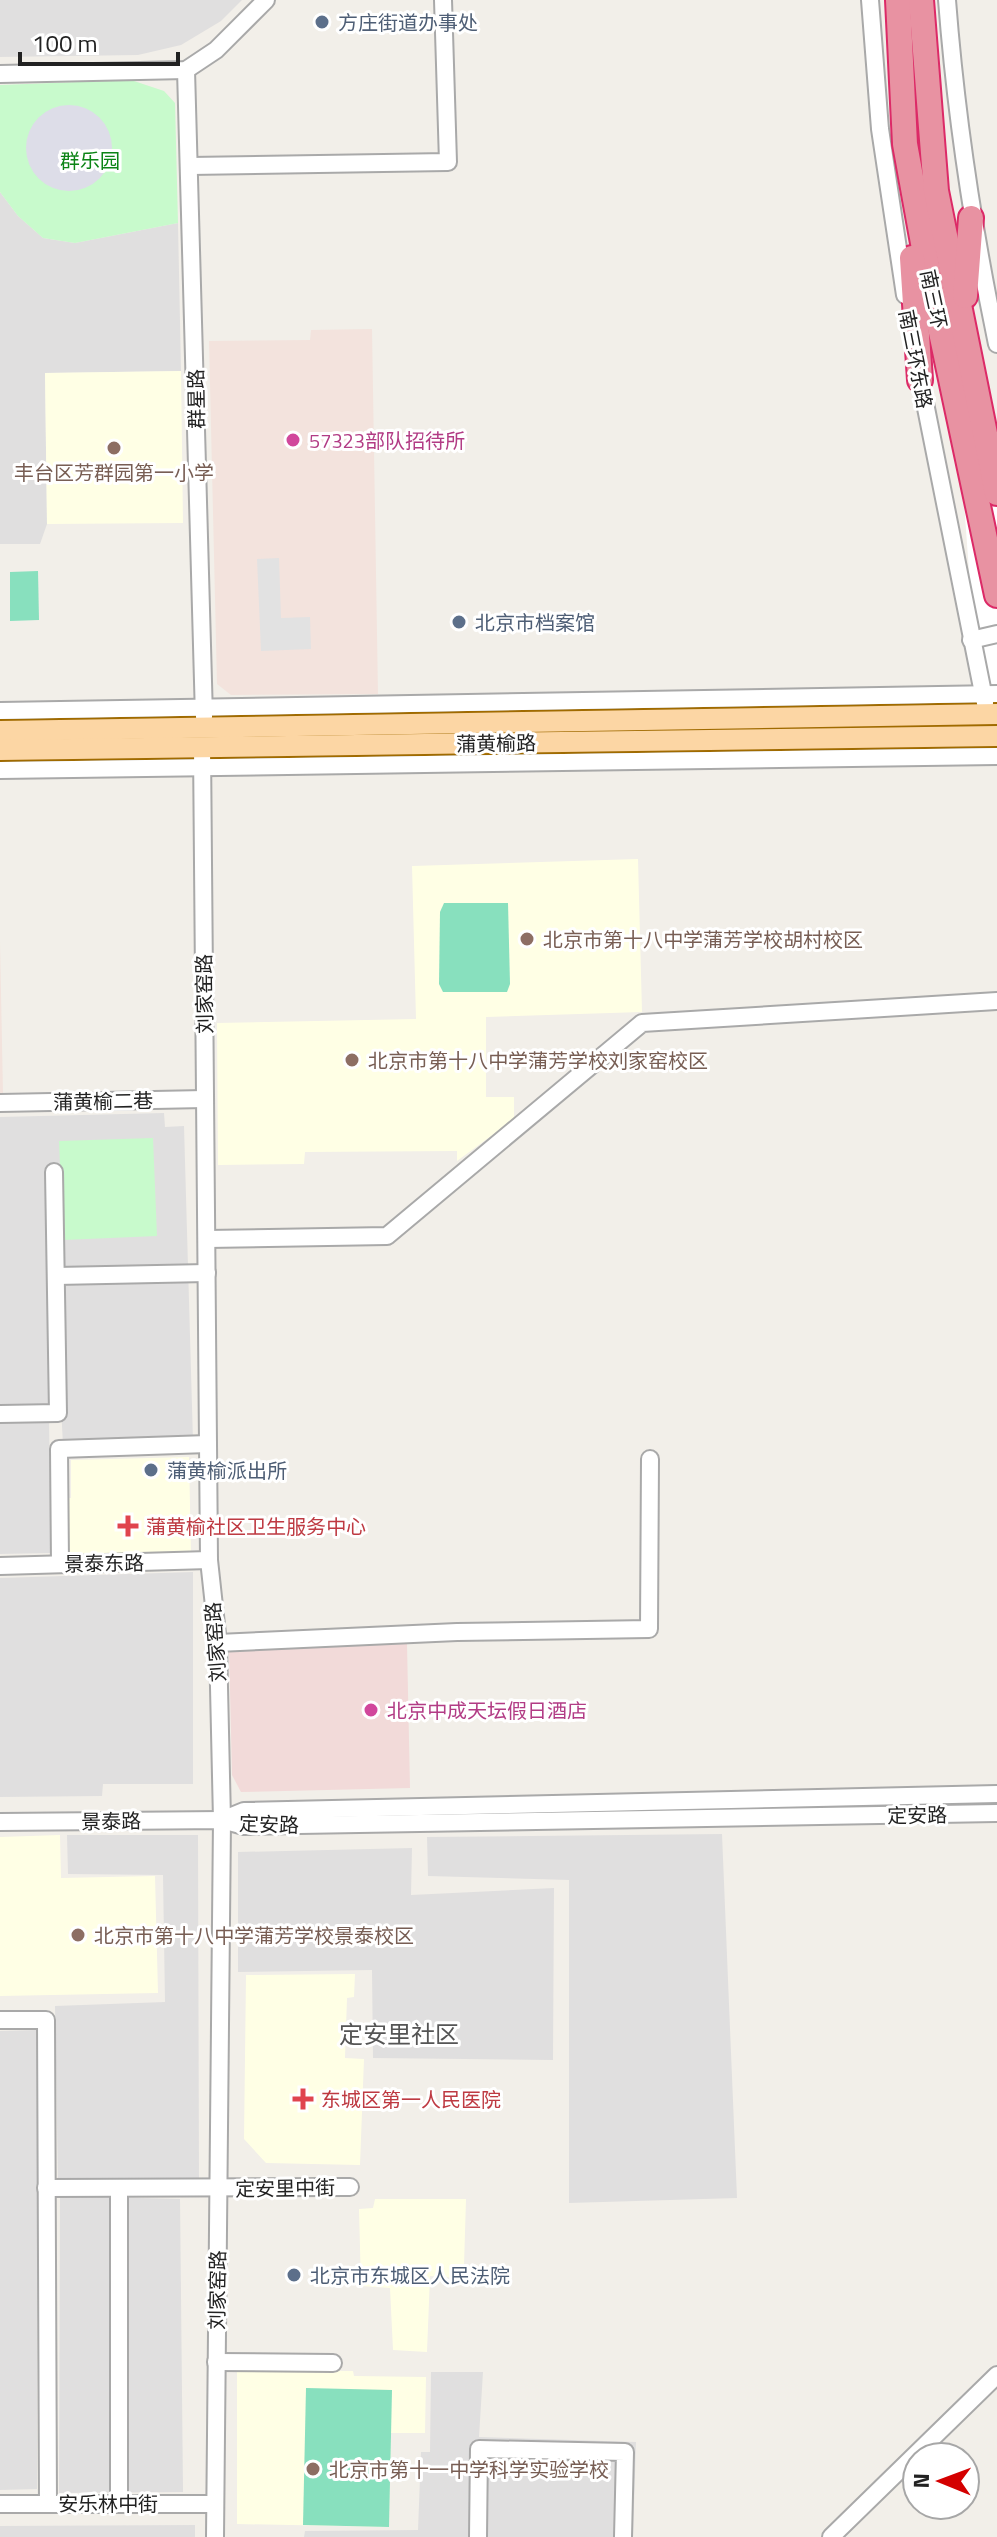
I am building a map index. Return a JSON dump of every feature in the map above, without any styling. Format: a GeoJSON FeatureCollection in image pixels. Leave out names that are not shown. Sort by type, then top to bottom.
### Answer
{"type":"FeatureCollection","features":[{"type":"Feature","properties":{"kind":"highway","name":"南三环"},"geometry":{"type":"LineString","coordinates":[[898,0],[905,144],[971,427],[997,493]]}},
{"type":"Feature","properties":{"kind":"highway","name":"南三环"},"geometry":{"type":"LineString","coordinates":[[921,0],[936,191],[963,327],[971,427],[997,595]]}},
{"type":"Feature","properties":{"kind":"highway"},"geometry":{"type":"LineString","coordinates":[[905,144],[920,380]]}},
{"type":"Feature","properties":{"kind":"highway"},"geometry":{"type":"LineString","coordinates":[[963,327],[971,218]]}},
{"type":"Feature","properties":{"kind":"main road","name":"蒲黄榆路"},"geometry":{"type":"LineString","coordinates":[[0,731],[991,704]]}},
{"type":"Feature","properties":{"kind":"main road","name":"蒲黄榆路"},"geometry":{"type":"LineString","coordinates":[[0,750],[203,727],[565,742],[996,746]]}},
{"type":"Feature","properties":{"kind":"street"},"geometry":{"type":"LineString","coordinates":[[0,74],[186,70],[216,50],[266,0]]}},
{"type":"Feature","properties":{"kind":"street"},"geometry":{"type":"LineString","coordinates":[[190,166],[448,162],[443,0]]}},
{"type":"Feature","properties":{"kind":"street","name":"南三环东路"},"geometry":{"type":"LineString","coordinates":[[870,0],[892,229],[971,640],[991,704],[996,746]]}},
{"type":"Feature","properties":{"kind":"street"},"geometry":{"type":"LineString","coordinates":[[947,0],[955,110],[971,218],[993,307],[997,344]]}},
{"type":"Feature","properties":{"kind":"street","name":"群星路"},"geometry":{"type":"LineString","coordinates":[[186,70],[203,727]]}},
{"type":"Feature","properties":{"kind":"street"},"geometry":{"type":"LineString","coordinates":[[971,640],[997,634]]}},
{"type":"Feature","properties":{"kind":"street"},"geometry":{"type":"LineString","coordinates":[[0,711],[203,727]]}},
{"type":"Feature","properties":{"kind":"street","name":"刘家窑路"},"geometry":{"type":"LineString","coordinates":[[203,727],[209,1560],[218,1643],[222,1820],[215,2537]]}},
{"type":"Feature","properties":{"kind":"street"},"geometry":{"type":"LineString","coordinates":[[565,742],[581,763]]}},
{"type":"Feature","properties":{"kind":"street"},"geometry":{"type":"LineString","coordinates":[[0,770],[581,763],[996,746]]}},
{"type":"Feature","properties":{"kind":"street"},"geometry":{"type":"LineString","coordinates":[[207,1239],[387,1236],[642,1023],[997,1001]]}},
{"type":"Feature","properties":{"kind":"street","name":"蒲黄榆二巷"},"geometry":{"type":"LineString","coordinates":[[0,1103],[205,1099]]}},
{"type":"Feature","properties":{"kind":"street"},"geometry":{"type":"LineString","coordinates":[[0,1414],[58,1413],[54,1172]]}},
{"type":"Feature","properties":{"kind":"street"},"geometry":{"type":"LineString","coordinates":[[56,1276],[207,1273]]}},
{"type":"Feature","properties":{"kind":"street"},"geometry":{"type":"LineString","coordinates":[[60,1564],[59,1449],[208,1444]]}},
{"type":"Feature","properties":{"kind":"street"},"geometry":{"type":"LineString","coordinates":[[218,1643],[457,1632],[649,1629],[650,1459]]}},
{"type":"Feature","properties":{"kind":"street","name":"景泰东路"},"geometry":{"type":"LineString","coordinates":[[0,1566],[209,1560]]}},
{"type":"Feature","properties":{"kind":"street","name":"定安路"},"geometry":{"type":"LineString","coordinates":[[222,1820],[244,1811],[997,1794]]}},
{"type":"Feature","properties":{"kind":"street","name":"定安路"},"geometry":{"type":"LineString","coordinates":[[222,1820],[244,1826],[997,1813]]}},
{"type":"Feature","properties":{"kind":"street","name":"景泰路"},"geometry":{"type":"LineString","coordinates":[[0,1822],[222,1820]]}},
{"type":"Feature","properties":{"kind":"street"},"geometry":{"type":"LineString","coordinates":[[0,2020],[46,2020],[48,2503]]}},
{"type":"Feature","properties":{"kind":"street","name":"定安里中街"},"geometry":{"type":"LineString","coordinates":[[46,2188],[350,2187]]}},
{"type":"Feature","properties":{"kind":"street"},"geometry":{"type":"LineString","coordinates":[[119,2189],[119,2503]]}},
{"type":"Feature","properties":{"kind":"street"},"geometry":{"type":"LineString","coordinates":[[216,2362],[333,2363]]}},
{"type":"Feature","properties":{"kind":"street"},"geometry":{"type":"LineString","coordinates":[[831,2537],[997,2375]]}},
{"type":"Feature","properties":{"kind":"street"},"geometry":{"type":"LineString","coordinates":[[478,2537],[479,2449],[625,2452],[623,2537]]}},
{"type":"Feature","properties":{"kind":"street","name":"安乐林中街"},"geometry":{"type":"LineString","coordinates":[[0,2504],[215,2504]]}},
{"type":"Feature","properties":{"kind":"shaded area"},"geometry":{"type":"Polygon","coordinates":[[[0,0],[242,0],[221,21],[181,45],[138,55],[0,57],[0,0]]]}},
{"type":"Feature","properties":{"kind":"shaded area"},"geometry":{"type":"Polygon","coordinates":[[[69,105],[86,108],[100,117],[109,131],[112,148],[109,165],[100,179],[86,188],[69,191],[52,188],[38,179],[29,165],[26,148],[29,131],[38,117],[52,108],[69,105]]]}},
{"type":"Feature","properties":{"kind":"shaded area"},"geometry":{"type":"Polygon","coordinates":[[[0,192],[18,216],[43,238],[75,243],[178,223],[181,371],[45,373],[47,524],[40,544],[0,544],[0,192]]]}},
{"type":"Feature","properties":{"kind":"shaded area","name":"57323部队招待所"},"geometry":{"type":"Polygon","coordinates":[[[372,329],[378,694],[231,695],[217,684],[209,341],[310,340],[311,330],[372,329]]]}},
{"type":"Feature","properties":{"kind":"shaded area","name":"丰台区芳群园第一小学"},"geometry":{"type":"Polygon","coordinates":[[[181,371],[183,523],[47,524],[45,373],[181,371]]]}},
{"type":"Feature","properties":{"kind":"shaded area"},"geometry":{"type":"Polygon","coordinates":[[[279,558],[281,618],[310,617],[311,649],[261,651],[257,559],[279,558]]]}},
{"type":"Feature","properties":{"kind":"shaded area"},"geometry":{"type":"Polygon","coordinates":[[[638,859],[642,1012],[486,1017],[486,1097],[514,1097],[514,1119],[457,1161],[457,1151],[305,1152],[304,1164],[218,1165],[217,1023],[416,1019],[412,866],[638,859]]]}},
{"type":"Feature","properties":{"kind":"shaded area"},"geometry":{"type":"Polygon","coordinates":[[[0,941],[3,1094],[0,1094],[0,941]]]}},
{"type":"Feature","properties":{"kind":"shaded area"},"geometry":{"type":"Polygon","coordinates":[[[164,1113],[165,1127],[184,1126],[193,1441],[63,1445],[61,1407],[0,1409],[0,1117],[164,1113]]]}},
{"type":"Feature","properties":{"kind":"shaded area"},"geometry":{"type":"Polygon","coordinates":[[[49,1420],[51,1553],[0,1554],[0,1421],[49,1420]]]}},
{"type":"Feature","properties":{"kind":"shaded area","name":"蒲黄榆社区卫生服务中心"},"geometry":{"type":"Polygon","coordinates":[[[189,1457],[191,1554],[65,1557],[64,1498],[71,1498],[71,1460],[189,1457]]]}},
{"type":"Feature","properties":{"kind":"shaded area"},"geometry":{"type":"Polygon","coordinates":[[[193,1572],[193,1784],[103,1784],[102,1796],[0,1797],[0,1578],[193,1572]]]}},
{"type":"Feature","properties":{"kind":"shaded area"},"geometry":{"type":"Polygon","coordinates":[[[407,1644],[410,1788],[241,1792],[232,1775],[229,1648],[407,1644]]]}},
{"type":"Feature","properties":{"kind":"shaded area"},"geometry":{"type":"Polygon","coordinates":[[[722,1834],[737,2198],[569,2203],[569,1880],[428,1876],[427,1837],[722,1834]]]}},
{"type":"Feature","properties":{"kind":"shaded area","name":"北京市第十八中学蒲芳学校景泰校区"},"geometry":{"type":"Polygon","coordinates":[[[60,1835],[61,1878],[155,1876],[158,1993],[0,1996],[0,1837],[60,1835]]]}},
{"type":"Feature","properties":{"kind":"shaded area"},"geometry":{"type":"Polygon","coordinates":[[[67,1835],[198,1835],[199,2181],[58,2182],[55,2006],[165,2002],[163,1875],[68,1874],[67,1835]]]}},
{"type":"Feature","properties":{"kind":"shaded area"},"geometry":{"type":"Polygon","coordinates":[[[412,1848],[411,1895],[554,1888],[553,2060],[373,2058],[372,1970],[238,1972],[238,1852],[412,1848]]]}},
{"type":"Feature","properties":{"kind":"shaded area","name":"东城区第一人民医院"},"geometry":{"type":"Polygon","coordinates":[[[355,1974],[354,1997],[347,1998],[345,2058],[364,2059],[360,2165],[266,2163],[244,2139],[246,1975],[355,1974]]]}},
{"type":"Feature","properties":{"kind":"shaded area"},"geometry":{"type":"Polygon","coordinates":[[[38,2030],[37,2489],[0,2490],[0,2031],[38,2030]]]}},
{"type":"Feature","properties":{"kind":"shaded area"},"geometry":{"type":"Polygon","coordinates":[[[60,2196],[180,2199],[183,2492],[59,2493],[60,2196]]]}},
{"type":"Feature","properties":{"kind":"shaded area"},"geometry":{"type":"Polygon","coordinates":[[[375,2199],[466,2199],[464,2266],[459,2266],[457,2278],[430,2276],[427,2352],[393,2350],[390,2288],[361,2286],[359,2209],[373,2208],[375,2199]]]}},
{"type":"Feature","properties":{"kind":"shaded area","name":"北京市第十一中学科学实验学校"},"geometry":{"type":"Polygon","coordinates":[[[237,2370],[353,2371],[354,2376],[426,2377],[425,2433],[391,2433],[389,2527],[237,2524],[237,2370]]]}},
{"type":"Feature","properties":{"kind":"shaded area"},"geometry":{"type":"Polygon","coordinates":[[[431,2372],[483,2372],[479,2437],[636,2442],[633,2537],[304,2537],[305,2531],[418,2530],[421,2452],[430,2452],[431,2372]]]}},
{"type":"Feature","properties":{"kind":"shaded area"},"geometry":{"type":"Polygon","coordinates":[[[195,2525],[195,2537],[0,2537],[0,2526],[195,2525]]]}},
{"type":"Feature","properties":{"kind":"green space","name":"群乐园"},"geometry":{"type":"Polygon","coordinates":[[[131,80],[164,91],[175,103],[178,223],[75,243],[43,238],[18,216],[0,192],[0,85],[131,80]]]}},
{"type":"Feature","properties":{"kind":"green space"},"geometry":{"type":"Polygon","coordinates":[[[38,571],[39,620],[10,621],[10,572],[38,571]]]}},
{"type":"Feature","properties":{"kind":"green space"},"geometry":{"type":"Polygon","coordinates":[[[444,903],[508,903],[510,984],[507,992],[443,992],[439,984],[440,912],[444,903]]]}},
{"type":"Feature","properties":{"kind":"green space"},"geometry":{"type":"Polygon","coordinates":[[[153,1138],[157,1236],[63,1240],[59,1141],[153,1138]]]}},
{"type":"Feature","properties":{"kind":"green space"},"geometry":{"type":"Polygon","coordinates":[[[306,2388],[392,2390],[389,2527],[303,2525],[306,2388]]]}},
{"type":"Feature","properties":{"kind":"pier"},"geometry":{"type":"Polygon","coordinates":[[[997,465],[997,715],[970,585],[964,502],[957,472],[997,465]]]}},
{"type":"Feature","properties":{"kind":"place","name":"方庄街道办事处"},"geometry":{"type":"Point","coordinates":[322,22]}},
{"type":"Feature","properties":{"kind":"place","name":"57323部队招待所"},"geometry":{"type":"Point","coordinates":[293,440]}},
{"type":"Feature","properties":{"kind":"place","name":"丰台区芳群园第一小学"},"geometry":{"type":"Point","coordinates":[114,448]}},
{"type":"Feature","properties":{"kind":"place","name":"北京市档案馆"},"geometry":{"type":"Point","coordinates":[459,622]}},
{"type":"Feature","properties":{"kind":"place","name":"北京市第十八中学蒲芳学校胡村校区"},"geometry":{"type":"Point","coordinates":[527,939]}},
{"type":"Feature","properties":{"kind":"place","name":"北京市第十八中学蒲芳学校刘家窑校区"},"geometry":{"type":"Point","coordinates":[352,1060]}},
{"type":"Feature","properties":{"kind":"place","name":"蒲黄榆派出所"},"geometry":{"type":"Point","coordinates":[151,1470]}},
{"type":"Feature","properties":{"kind":"place","name":"蒲黄榆社区卫生服务中心"},"geometry":{"type":"Point","coordinates":[128,1526]}},
{"type":"Feature","properties":{"kind":"place","name":"北京中成天坛假日酒店"},"geometry":{"type":"Point","coordinates":[371,1710]}},
{"type":"Feature","properties":{"kind":"place","name":"北京市第十八中学蒲芳学校景泰校区"},"geometry":{"type":"Point","coordinates":[78,1935]}},
{"type":"Feature","properties":{"kind":"place","name":"东城区第一人民医院"},"geometry":{"type":"Point","coordinates":[303,2099]}},
{"type":"Feature","properties":{"kind":"place","name":"北京市东城区人民法院"},"geometry":{"type":"Point","coordinates":[294,2275]}},
{"type":"Feature","properties":{"kind":"place","name":"北京市第十一中学科学实验学校"},"geometry":{"type":"Point","coordinates":[313,2469]}},
{"type":"Feature","properties":{"kind":"district","name":"定安里社区"},"geometry":{"type":"Point","coordinates":[399,2034]}}]}
